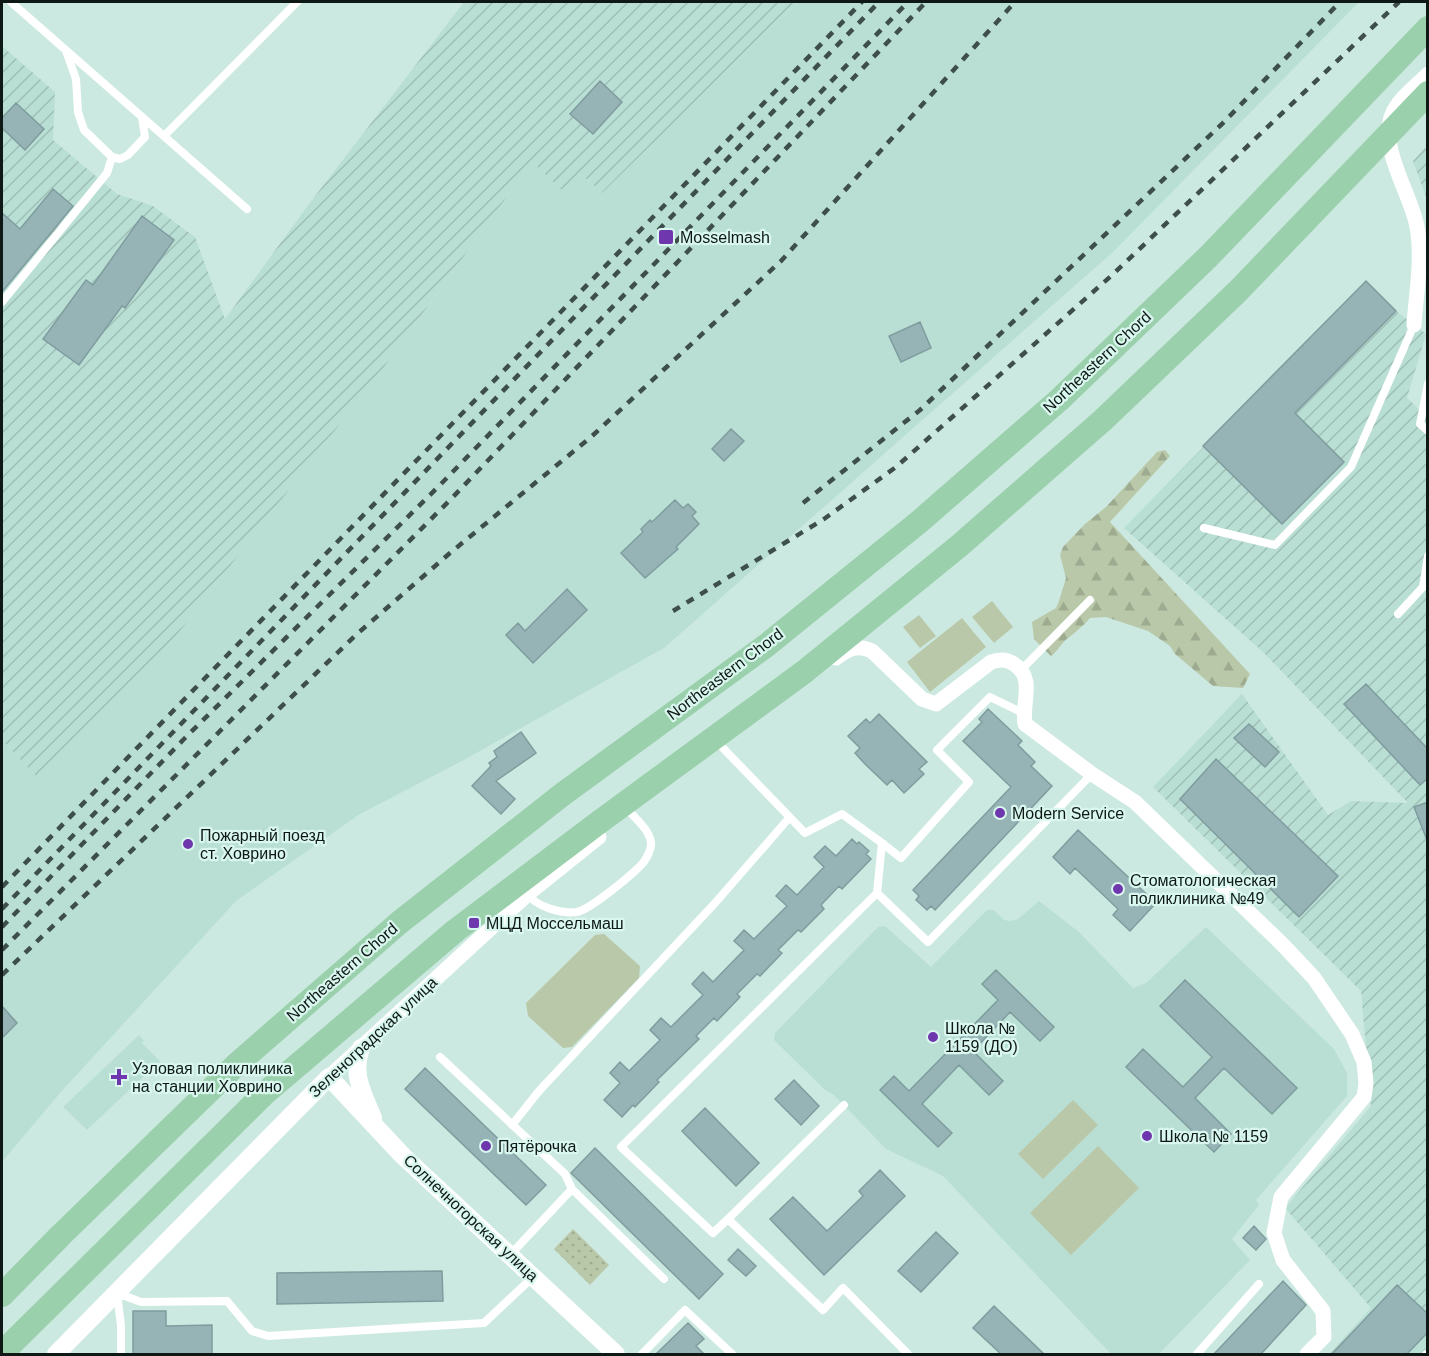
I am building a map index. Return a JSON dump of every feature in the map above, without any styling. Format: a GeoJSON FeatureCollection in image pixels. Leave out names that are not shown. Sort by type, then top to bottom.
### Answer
{"type":"FeatureCollection","features":[{"type":"Feature","properties":{"kind":"main road","name":"Northeastern Chord"},"geometry":{"type":"LineString","coordinates":[[2,1295],[237,1064],[400,922],[563,794],[767,645],[920,522],[1059,399],[1209,256],[1428,28]]}},
{"type":"Feature","properties":{"kind":"main road"},"geometry":{"type":"LineString","coordinates":[[2,1353],[138,1216],[265,1093],[455,931],[804,672],[986,522],[1103,420],[1238,291],[1428,93]]}},
{"type":"Feature","properties":{"kind":"street"},"geometry":{"type":"LineString","coordinates":[[1414,325],[1422,228],[1388,145],[1389,125],[1396,105],[1428,74]]}},
{"type":"Feature","properties":{"kind":"street","name":"Зеленоградская улица"},"geometry":{"type":"LineString","coordinates":[[56,1354],[329,1077],[528,894],[630,812],[846,651],[855,647],[872,651],[922,699],[936,704],[991,662],[999,659],[1013,662],[1021,670]]}},
{"type":"Feature","properties":{"kind":"street"},"geometry":{"type":"LineString","coordinates":[[1021,670],[1027,686],[1023,712],[1025,724],[1092,774],[1136,802],[1283,945],[1314,978],[1334,1005],[1352,1034],[1364,1062],[1366,1083],[1364,1097],[1281,1197],[1274,1233],[1283,1260],[1323,1311],[1324,1337],[1307,1354]]}},
{"type":"Feature","properties":{"kind":"street"},"geometry":{"type":"LineString","coordinates":[[361,1048],[356,1073],[377,1128]]}},
{"type":"Feature","properties":{"kind":"street","name":"Солнечногорская улица"},"geometry":{"type":"LineString","coordinates":[[329,1077],[404,1156],[616,1354]]}},
{"type":"Feature","properties":{"kind":"lane"},"geometry":{"type":"LineString","coordinates":[[11,2],[247,209]]}},
{"type":"Feature","properties":{"kind":"lane"},"geometry":{"type":"LineString","coordinates":[[164,136],[297,2]]}},
{"type":"Feature","properties":{"kind":"lane"},"geometry":{"type":"LineString","coordinates":[[66,50],[76,79],[78,112],[84,130],[112,157],[120,159],[128,155],[145,137],[142,117]]}},
{"type":"Feature","properties":{"kind":"lane"},"geometry":{"type":"LineString","coordinates":[[2,302],[107,173],[112,157]]}},
{"type":"Feature","properties":{"kind":"lane"},"geometry":{"type":"LineString","coordinates":[[1203,528],[1275,545],[1351,467],[1414,325]]}},
{"type":"Feature","properties":{"kind":"lane"},"geometry":{"type":"LineString","coordinates":[[1428,384],[1420,424],[1428,431]]}},
{"type":"Feature","properties":{"kind":"lane"},"geometry":{"type":"LineString","coordinates":[[1398,614],[1424,587],[1428,556]]}},
{"type":"Feature","properties":{"kind":"lane"},"geometry":{"type":"LineString","coordinates":[[1021,670],[1090,600]]}},
{"type":"Feature","properties":{"kind":"lane"},"geometry":{"type":"LineString","coordinates":[[718,746],[805,833],[842,814],[901,858],[969,782],[937,750],[990,697],[1023,712]]}},
{"type":"Feature","properties":{"kind":"lane"},"geometry":{"type":"LineString","coordinates":[[876,892],[928,942],[1092,774]]}},
{"type":"Feature","properties":{"kind":"lane"},"geometry":{"type":"LineString","coordinates":[[528,894],[531,899],[562,912],[579,912],[595,904],[643,863],[649,854],[651,842],[644,827],[630,812]]}},
{"type":"Feature","properties":{"kind":"lane"},"geometry":{"type":"LineString","coordinates":[[512,1125],[539,1091],[708,910],[789,818]]}},
{"type":"Feature","properties":{"kind":"lane"},"geometry":{"type":"LineString","coordinates":[[844,1105],[713,1233],[621,1147],[876,892],[882,843]]}},
{"type":"Feature","properties":{"kind":"lane"},"geometry":{"type":"LineString","coordinates":[[440,1057],[566,1174],[572,1189],[664,1279]]}},
{"type":"Feature","properties":{"kind":"lane"},"geometry":{"type":"LineString","coordinates":[[510,1255],[572,1189]]}},
{"type":"Feature","properties":{"kind":"lane"},"geometry":{"type":"LineString","coordinates":[[728,1219],[823,1310],[843,1288],[908,1354]]}},
{"type":"Feature","properties":{"kind":"lane"},"geometry":{"type":"LineString","coordinates":[[122,1354],[117,1293],[141,1302],[227,1301],[252,1331],[268,1336],[484,1323],[534,1276]]}},
{"type":"Feature","properties":{"kind":"lane"},"geometry":{"type":"LineString","coordinates":[[1197,1354],[1259,1284]]}},
{"type":"Feature","properties":{"kind":"lane"},"geometry":{"type":"LineString","coordinates":[[642,1354],[685,1310],[732,1354]]}},
{"type":"Feature","properties":{"kind":"shaded area"},"geometry":{"type":"Polygon","coordinates":[[[464,2],[798,2],[602,193],[580,173],[562,190],[532,162],[384,367],[139,684],[41,781],[2,740],[2,46],[55,92],[53,140],[117,194],[153,206],[195,237],[225,319],[309,204],[464,2]]]}},
{"type":"Feature","properties":{"kind":"shaded area"},"geometry":{"type":"Polygon","coordinates":[[[798,2],[1359,2],[1113,252],[664,648],[462,761],[360,814],[236,901],[60,1093],[2,1162],[2,740],[41,780],[139,684],[384,367],[532,162],[562,189],[580,173],[602,193],[798,2]]]}},
{"type":"Feature","properties":{"kind":"shaded area"},"geometry":{"type":"Polygon","coordinates":[[[1427,145],[1427,200],[1413,161],[1427,145]]]}},
{"type":"Feature","properties":{"kind":"shaded area"},"geometry":{"type":"Polygon","coordinates":[[[1366,281],[1396,311],[1426,334],[1407,398],[1428,417],[1427,1354],[1329,1354],[1371,1308],[1285,1208],[1371,1106],[1361,991],[1153,787],[1242,694],[1328,815],[1351,801],[1408,803],[1263,652],[1124,528],[1366,281]]]}},
{"type":"Feature","properties":{"kind":"shaded area","name":"Школа № 1159"},"geometry":{"type":"Polygon","coordinates":[[[1039,901],[1079,932],[1133,988],[1146,983],[1206,927],[1334,1049],[1347,1073],[1347,1096],[1256,1200],[1259,1205],[1232,1239],[1250,1260],[1159,1354],[1111,1354],[943,1176],[886,1149],[834,1095],[825,1090],[774,1040],[775,1033],[878,927],[885,926],[931,967],[987,910],[994,910],[1004,920],[1011,921],[1018,919],[1039,901]]]}},
{"type":"Feature","properties":{"kind":"shaded area","name":"Узловая поликлиника на станции Ховрино"},"geometry":{"type":"Polygon","coordinates":[[[139,1035],[144,1041],[142,1043],[160,1061],[87,1130],[63,1107],[139,1035]]]}},
{"type":"Feature","properties":{"kind":"green space"},"geometry":{"type":"Polygon","coordinates":[[[1165,450],[1170,456],[1110,522],[1250,674],[1243,688],[1213,686],[1175,654],[1170,646],[1148,631],[1106,617],[1090,618],[1051,656],[1034,639],[1032,622],[1056,608],[1059,601],[1066,578],[1060,555],[1063,547],[1085,524],[1106,507],[1157,452],[1165,450]]]}},
{"type":"Feature","properties":{"kind":"green space"},"geometry":{"type":"Polygon","coordinates":[[[992,601],[1013,627],[994,643],[972,617],[992,601]]]}},
{"type":"Feature","properties":{"kind":"green space"},"geometry":{"type":"Polygon","coordinates":[[[919,615],[936,636],[920,648],[903,627],[919,615]]]}},
{"type":"Feature","properties":{"kind":"green space"},"geometry":{"type":"Polygon","coordinates":[[[962,618],[986,647],[930,692],[907,662],[962,618]]]}},
{"type":"Feature","properties":{"kind":"green space"},"geometry":{"type":"Polygon","coordinates":[[[604,934],[640,966],[639,978],[572,1047],[563,1048],[528,1016],[526,1003],[595,935],[604,934]]]}},
{"type":"Feature","properties":{"kind":"green space"},"geometry":{"type":"Polygon","coordinates":[[[1073,1100],[1098,1125],[1043,1179],[1018,1154],[1073,1100]]]}},
{"type":"Feature","properties":{"kind":"green space"},"geometry":{"type":"Polygon","coordinates":[[[1098,1146],[1139,1188],[1071,1255],[1030,1213],[1098,1146]]]}},
{"type":"Feature","properties":{"kind":"green space"},"geometry":{"type":"Polygon","coordinates":[[[573,1229],[609,1265],[590,1285],[554,1249],[573,1229]]]}},
{"type":"Feature","properties":{"kind":"building"},"geometry":{"type":"Polygon","coordinates":[[[600,81],[622,102],[593,134],[570,114],[600,81]]]}},
{"type":"Feature","properties":{"kind":"building"},"geometry":{"type":"Polygon","coordinates":[[[16,103],[44,129],[25,150],[2,128],[2,118],[16,103]]]}},
{"type":"Feature","properties":{"kind":"building"},"geometry":{"type":"Polygon","coordinates":[[[53,189],[73,206],[2,292],[2,213],[20,229],[53,189]]]}},
{"type":"Feature","properties":{"kind":"building"},"geometry":{"type":"Polygon","coordinates":[[[142,216],[174,240],[125,308],[122,306],[79,365],[43,339],[86,280],[93,285],[142,216]]]}},
{"type":"Feature","properties":{"kind":"building"},"geometry":{"type":"Polygon","coordinates":[[[1366,281],[1396,311],[1295,413],[1344,462],[1282,524],[1203,446],[1366,281]]]}},
{"type":"Feature","properties":{"kind":"building"},"geometry":{"type":"Polygon","coordinates":[[[920,322],[931,348],[901,362],[889,336],[920,322]]]}},
{"type":"Feature","properties":{"kind":"building"},"geometry":{"type":"Polygon","coordinates":[[[731,429],[744,441],[724,461],[712,449],[731,429]]]}},
{"type":"Feature","properties":{"kind":"building"},"geometry":{"type":"Polygon","coordinates":[[[675,500],[683,508],[688,504],[696,512],[692,516],[699,524],[676,547],[678,549],[645,578],[621,553],[643,532],[641,529],[650,520],[652,522],[675,500]]]}},
{"type":"Feature","properties":{"kind":"building"},"geometry":{"type":"Polygon","coordinates":[[[567,589],[587,610],[533,663],[506,635],[518,623],[525,631],[567,589]]]}},
{"type":"Feature","properties":{"kind":"building"},"geometry":{"type":"Polygon","coordinates":[[[1366,684],[1428,749],[1428,778],[1420,785],[1344,704],[1366,684]]]}},
{"type":"Feature","properties":{"kind":"building"},"geometry":{"type":"Polygon","coordinates":[[[988,709],[1022,741],[1018,745],[1035,762],[1031,766],[1052,786],[935,910],[931,906],[927,910],[916,900],[919,896],[913,890],[1011,787],[963,741],[982,722],[979,719],[988,709]]]}},
{"type":"Feature","properties":{"kind":"building"},"geometry":{"type":"Polygon","coordinates":[[[879,714],[927,762],[919,769],[924,774],[904,793],[892,780],[887,785],[865,764],[855,753],[860,748],[848,736],[866,719],[870,723],[879,714]]]}},
{"type":"Feature","properties":{"kind":"building"},"geometry":{"type":"Polygon","coordinates":[[[1249,724],[1279,752],[1265,767],[1234,738],[1249,724]]]}},
{"type":"Feature","properties":{"kind":"building"},"geometry":{"type":"Polygon","coordinates":[[[521,732],[536,753],[496,781],[515,799],[501,814],[472,786],[491,766],[489,763],[497,757],[494,751],[521,732]]]}},
{"type":"Feature","properties":{"kind":"building"},"geometry":{"type":"Polygon","coordinates":[[[1216,759],[1338,876],[1299,917],[1180,799],[1216,759]]]}},
{"type":"Feature","properties":{"kind":"building"},"geometry":{"type":"Polygon","coordinates":[[[1428,802],[1428,840],[1427,840],[1414,807],[1428,802]]]}},
{"type":"Feature","properties":{"kind":"building","name":"Стоматологическая поликлиника №49"},"geometry":{"type":"Polygon","coordinates":[[[1078,830],[1156,903],[1130,931],[1113,915],[1118,909],[1075,868],[1070,874],[1053,857],[1078,830]]]}},
{"type":"Feature","properties":{"kind":"building"},"geometry":{"type":"Polygon","coordinates":[[[852,839],[869,851],[866,854],[871,859],[842,889],[839,886],[821,905],[824,909],[801,932],[798,930],[778,950],[782,953],[760,976],[757,974],[737,994],[740,997],[717,1021],[714,1018],[696,1036],[699,1039],[657,1080],[659,1082],[635,1107],[633,1105],[622,1117],[604,1100],[620,1083],[610,1073],[620,1062],[629,1071],[660,1040],[650,1030],[661,1018],[671,1027],[703,995],[692,984],[703,972],[713,982],[744,950],[734,941],[744,930],[754,939],[787,906],[776,896],[786,885],[797,895],[824,867],[814,857],[825,846],[836,856],[852,839]]]}},
{"type":"Feature","properties":{"kind":"building"},"geometry":{"type":"Polygon","coordinates":[[[996,970],[1054,1027],[1040,1041],[1010,1012],[973,1051],[1003,1081],[989,1095],[959,1065],[922,1104],[952,1133],[938,1147],[880,1090],[894,1076],[909,1091],[998,1000],[982,984],[996,970]]]}},
{"type":"Feature","properties":{"kind":"building"},"geometry":{"type":"Polygon","coordinates":[[[1185,980],[1297,1088],[1272,1114],[1224,1068],[1195,1098],[1231,1134],[1214,1152],[1126,1067],[1143,1049],[1183,1087],[1212,1057],[1160,1006],[1185,980]]]}},
{"type":"Feature","properties":{"kind":"building"},"geometry":{"type":"Polygon","coordinates":[[[2,1006],[17,1023],[2,1038],[2,1006]]]}},
{"type":"Feature","properties":{"kind":"building"},"geometry":{"type":"Polygon","coordinates":[[[425,1068],[546,1185],[526,1205],[405,1089],[425,1068]]]}},
{"type":"Feature","properties":{"kind":"building"},"geometry":{"type":"Polygon","coordinates":[[[794,1080],[819,1106],[801,1125],[775,1099],[794,1080]]]}},
{"type":"Feature","properties":{"kind":"building"},"geometry":{"type":"Polygon","coordinates":[[[705,1108],[759,1163],[736,1186],[682,1131],[705,1108]]]}},
{"type":"Feature","properties":{"kind":"building"},"geometry":{"type":"Polygon","coordinates":[[[595,1148],[723,1274],[699,1299],[571,1173],[595,1148]]]}},
{"type":"Feature","properties":{"kind":"building"},"geometry":{"type":"Polygon","coordinates":[[[880,1170],[905,1196],[824,1275],[770,1219],[793,1197],[827,1231],[863,1196],[859,1191],[880,1170]]]}},
{"type":"Feature","properties":{"kind":"building"},"geometry":{"type":"Polygon","coordinates":[[[1254,1226],[1266,1239],[1256,1250],[1243,1238],[1254,1226]]]}},
{"type":"Feature","properties":{"kind":"building"},"geometry":{"type":"Polygon","coordinates":[[[936,1232],[958,1253],[921,1292],[898,1271],[936,1232]]]}},
{"type":"Feature","properties":{"kind":"building"},"geometry":{"type":"Polygon","coordinates":[[[738,1249],[756,1266],[746,1276],[728,1260],[738,1249]]]}},
{"type":"Feature","properties":{"kind":"building"},"geometry":{"type":"Polygon","coordinates":[[[442,1271],[443,1301],[277,1304],[277,1273],[442,1271]]]}},
{"type":"Feature","properties":{"kind":"building"},"geometry":{"type":"Polygon","coordinates":[[[1283,1281],[1306,1305],[1261,1354],[1214,1354],[1283,1281]]]}},
{"type":"Feature","properties":{"kind":"building"},"geometry":{"type":"Polygon","coordinates":[[[1397,1285],[1428,1314],[1428,1332],[1407,1354],[1332,1354],[1397,1285]]]}},
{"type":"Feature","properties":{"kind":"building"},"geometry":{"type":"Polygon","coordinates":[[[994,1306],[1044,1354],[1001,1354],[973,1328],[994,1306]]]}},
{"type":"Feature","properties":{"kind":"building"},"geometry":{"type":"Polygon","coordinates":[[[133,1311],[166,1311],[166,1326],[212,1325],[212,1354],[133,1354],[133,1311]]]}},
{"type":"Feature","properties":{"kind":"building"},"geometry":{"type":"Polygon","coordinates":[[[688,1323],[704,1339],[696,1346],[704,1354],[656,1354],[688,1323]]]}},
{"type":"Feature","properties":{"kind":"railway"},"geometry":{"type":"LineString","coordinates":[[2,887],[862,2]]}},
{"type":"Feature","properties":{"kind":"railway"},"geometry":{"type":"LineString","coordinates":[[2,909],[879,2]]}},
{"type":"Feature","properties":{"kind":"railway"},"geometry":{"type":"LineString","coordinates":[[2,927],[184,739],[440,485],[908,2]]}},
{"type":"Feature","properties":{"kind":"railway"},"geometry":{"type":"LineString","coordinates":[[2,950],[452,498],[926,2]]}},
{"type":"Feature","properties":{"kind":"railway"},"geometry":{"type":"LineString","coordinates":[[2,975],[357,634],[450,553],[591,437],[781,261],[1015,2]]}},
{"type":"Feature","properties":{"kind":"railway"},"geometry":{"type":"LineString","coordinates":[[803,503],[920,410],[1222,124],[1340,2]]}},
{"type":"Feature","properties":{"kind":"railway"},"geometry":{"type":"LineString","coordinates":[[673,611],[824,519],[896,467],[1111,276],[1399,2]]}},
{"type":"Feature","properties":{"kind":"place","name":"Mosselmash"},"geometry":{"type":"Point","coordinates":[666,237]}},
{"type":"Feature","properties":{"kind":"place","name":"Modern Service"},"geometry":{"type":"Point","coordinates":[1000,813]}},
{"type":"Feature","properties":{"kind":"place","name":"Пожарный поезд ст. Ховрино"},"geometry":{"type":"Point","coordinates":[188,844]}},
{"type":"Feature","properties":{"kind":"place","name":"Стоматологическая поликлиника №49"},"geometry":{"type":"Point","coordinates":[1118,889]}},
{"type":"Feature","properties":{"kind":"place","name":"МЦД Моссельмаш"},"geometry":{"type":"Point","coordinates":[474,923]}},
{"type":"Feature","properties":{"kind":"place","name":"Школа № 1159 (ДО)"},"geometry":{"type":"Point","coordinates":[933,1037]}},
{"type":"Feature","properties":{"kind":"place","name":"Узловая поликлиника на станции Ховрино"},"geometry":{"type":"Point","coordinates":[119,1077]}},
{"type":"Feature","properties":{"kind":"place","name":"Школа № 1159"},"geometry":{"type":"Point","coordinates":[1147,1136]}},
{"type":"Feature","properties":{"kind":"place","name":"Пятёрочка"},"geometry":{"type":"Point","coordinates":[486,1146]}}]}
